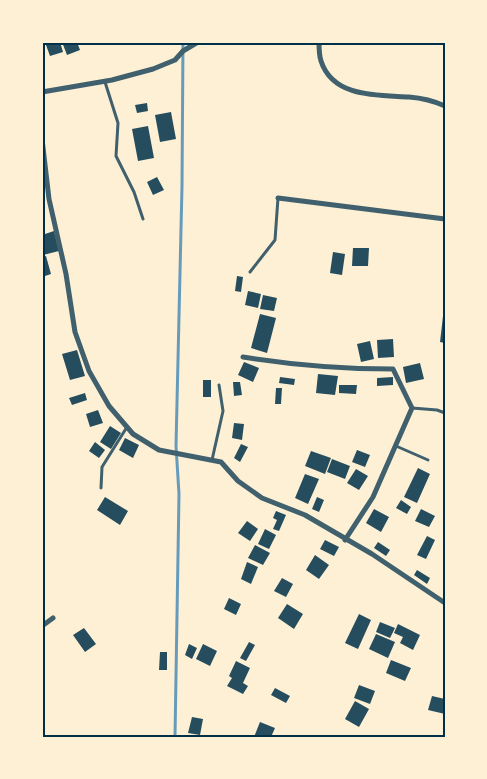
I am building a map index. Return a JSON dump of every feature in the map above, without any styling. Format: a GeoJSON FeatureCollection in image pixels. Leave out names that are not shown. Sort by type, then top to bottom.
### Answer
{"type":"FeatureCollection","features":[{"type":"Feature","properties":{"kind":"street"},"geometry":{"type":"LineString","coordinates":[[42,92],[105,82],[153,69],[175,60],[183,51],[198,42]]}},
{"type":"Feature","properties":{"kind":"street"},"geometry":{"type":"LineString","coordinates":[[319,42],[321,61],[331,78],[351,90],[365,95],[412,97],[434,101],[445,106]]}},
{"type":"Feature","properties":{"kind":"street"},"geometry":{"type":"LineString","coordinates":[[42,139],[49,199],[66,274],[75,332],[89,371],[109,406],[133,434],[159,450],[221,462],[238,481],[262,498],[305,515],[372,554],[445,603]]}},
{"type":"Feature","properties":{"kind":"street"},"geometry":{"type":"LineString","coordinates":[[278,198],[445,219]]}},
{"type":"Feature","properties":{"kind":"street"},"geometry":{"type":"LineString","coordinates":[[243,357],[288,365],[393,369],[412,408],[373,496],[345,540]]}},
{"type":"Feature","properties":{"kind":"street"},"geometry":{"type":"LineString","coordinates":[[42,626],[53,618]]}},
{"type":"Feature","properties":{"kind":"lane"},"geometry":{"type":"LineString","coordinates":[[105,82],[118,123],[116,156],[134,192],[143,219]]}},
{"type":"Feature","properties":{"kind":"lane"},"geometry":{"type":"LineString","coordinates":[[250,272],[275,240],[278,198]]}},
{"type":"Feature","properties":{"kind":"lane"},"geometry":{"type":"LineString","coordinates":[[212,460],[223,411],[219,385]]}},
{"type":"Feature","properties":{"kind":"lane"},"geometry":{"type":"LineString","coordinates":[[412,408],[445,413]]}},
{"type":"Feature","properties":{"kind":"lane"},"geometry":{"type":"LineString","coordinates":[[101,488],[102,467],[127,427]]}},
{"type":"Feature","properties":{"kind":"lane"},"geometry":{"type":"LineString","coordinates":[[396,446],[428,460]]}},
{"type":"Feature","properties":{"kind":"building"},"geometry":{"type":"Polygon","coordinates":[[[60,42],[63,52],[50,56],[46,45],[60,42]]]}},
{"type":"Feature","properties":{"kind":"building"},"geometry":{"type":"Polygon","coordinates":[[[62,42],[77,42],[80,50],[67,55],[62,42]]]}},
{"type":"Feature","properties":{"kind":"building"},"geometry":{"type":"Polygon","coordinates":[[[147,103],[148,111],[137,113],[135,105],[147,103]]]}},
{"type":"Feature","properties":{"kind":"building"},"geometry":{"type":"Polygon","coordinates":[[[171,112],[176,139],[160,142],[155,115],[171,112]]]}},
{"type":"Feature","properties":{"kind":"building"},"geometry":{"type":"Polygon","coordinates":[[[148,126],[154,158],[138,161],[132,129],[148,126]]]}},
{"type":"Feature","properties":{"kind":"building"},"geometry":{"type":"Polygon","coordinates":[[[157,177],[164,190],[153,195],[147,182],[157,177]]]}},
{"type":"Feature","properties":{"kind":"building"},"geometry":{"type":"Polygon","coordinates":[[[54,231],[59,251],[43,255],[42,235],[54,231]]]}},
{"type":"Feature","properties":{"kind":"building"},"geometry":{"type":"Polygon","coordinates":[[[353,248],[369,248],[368,266],[352,266],[353,248]]]}},
{"type":"Feature","properties":{"kind":"building"},"geometry":{"type":"Polygon","coordinates":[[[333,252],[345,254],[342,275],[330,273],[333,252]]]}},
{"type":"Feature","properties":{"kind":"building"},"geometry":{"type":"Polygon","coordinates":[[[46,256],[51,274],[42,277],[42,257],[46,256]]]}},
{"type":"Feature","properties":{"kind":"building"},"geometry":{"type":"Polygon","coordinates":[[[237,276],[243,277],[241,292],[235,291],[237,276]]]}},
{"type":"Feature","properties":{"kind":"building"},"geometry":{"type":"Polygon","coordinates":[[[248,291],[261,294],[258,308],[245,305],[248,291]]]}},
{"type":"Feature","properties":{"kind":"building"},"geometry":{"type":"Polygon","coordinates":[[[263,295],[277,298],[274,311],[260,309],[263,295]]]}},
{"type":"Feature","properties":{"kind":"building"},"geometry":{"type":"Polygon","coordinates":[[[260,314],[276,318],[267,353],[251,348],[260,314]]]}},
{"type":"Feature","properties":{"kind":"building"},"geometry":{"type":"Polygon","coordinates":[[[443,316],[445,316],[445,343],[440,342],[443,316]]]}},
{"type":"Feature","properties":{"kind":"building"},"geometry":{"type":"Polygon","coordinates":[[[393,339],[394,357],[378,358],[377,340],[393,339]]]}},
{"type":"Feature","properties":{"kind":"building"},"geometry":{"type":"Polygon","coordinates":[[[370,341],[374,359],[361,362],[357,344],[370,341]]]}},
{"type":"Feature","properties":{"kind":"building"},"geometry":{"type":"Polygon","coordinates":[[[77,350],[85,376],[70,380],[62,354],[77,350]]]}},
{"type":"Feature","properties":{"kind":"building"},"geometry":{"type":"Polygon","coordinates":[[[244,362],[259,368],[253,382],[238,375],[244,362]]]}},
{"type":"Feature","properties":{"kind":"building"},"geometry":{"type":"Polygon","coordinates":[[[420,363],[424,379],[406,383],[403,367],[420,363]]]}},
{"type":"Feature","properties":{"kind":"building"},"geometry":{"type":"Polygon","coordinates":[[[318,374],[338,376],[335,395],[316,393],[318,374]]]}},
{"type":"Feature","properties":{"kind":"building"},"geometry":{"type":"Polygon","coordinates":[[[280,377],[295,379],[294,385],[279,383],[280,377]]]}},
{"type":"Feature","properties":{"kind":"building"},"geometry":{"type":"Polygon","coordinates":[[[393,377],[393,385],[377,386],[377,378],[393,377]]]}},
{"type":"Feature","properties":{"kind":"building"},"geometry":{"type":"Polygon","coordinates":[[[203,380],[211,380],[211,397],[203,397],[203,380]]]}},
{"type":"Feature","properties":{"kind":"building"},"geometry":{"type":"Polygon","coordinates":[[[233,382],[240,382],[242,395],[234,396],[233,382]]]}},
{"type":"Feature","properties":{"kind":"building"},"geometry":{"type":"Polygon","coordinates":[[[339,385],[357,385],[356,394],[339,393],[339,385]]]}},
{"type":"Feature","properties":{"kind":"building"},"geometry":{"type":"Polygon","coordinates":[[[276,388],[282,388],[281,404],[275,404],[276,388]]]}},
{"type":"Feature","properties":{"kind":"building"},"geometry":{"type":"Polygon","coordinates":[[[85,393],[87,400],[72,405],[69,398],[85,393]]]}},
{"type":"Feature","properties":{"kind":"building"},"geometry":{"type":"Polygon","coordinates":[[[98,410],[103,423],[90,427],[86,414],[98,410]]]}},
{"type":"Feature","properties":{"kind":"building"},"geometry":{"type":"Polygon","coordinates":[[[234,423],[244,424],[242,440],[232,438],[234,423]]]}},
{"type":"Feature","properties":{"kind":"building"},"geometry":{"type":"Polygon","coordinates":[[[110,426],[121,433],[111,449],[100,442],[110,426]]]}},
{"type":"Feature","properties":{"kind":"building"},"geometry":{"type":"Polygon","coordinates":[[[125,438],[139,445],[133,458],[119,450],[125,438]]]}},
{"type":"Feature","properties":{"kind":"building"},"geometry":{"type":"Polygon","coordinates":[[[95,442],[105,450],[99,458],[89,451],[95,442]]]}},
{"type":"Feature","properties":{"kind":"building"},"geometry":{"type":"Polygon","coordinates":[[[241,444],[248,447],[240,462],[234,458],[241,444]]]}},
{"type":"Feature","properties":{"kind":"building"},"geometry":{"type":"Polygon","coordinates":[[[357,450],[370,455],[365,467],[352,462],[357,450]]]}},
{"type":"Feature","properties":{"kind":"building"},"geometry":{"type":"Polygon","coordinates":[[[311,451],[331,458],[325,474],[305,466],[311,451]]]}},
{"type":"Feature","properties":{"kind":"building"},"geometry":{"type":"Polygon","coordinates":[[[332,459],[350,466],[345,479],[327,472],[332,459]]]}},
{"type":"Feature","properties":{"kind":"building"},"geometry":{"type":"Polygon","coordinates":[[[418,468],[430,474],[417,503],[404,497],[418,468]]]}},
{"type":"Feature","properties":{"kind":"building"},"geometry":{"type":"Polygon","coordinates":[[[356,469],[368,476],[359,490],[347,483],[356,469]]]}},
{"type":"Feature","properties":{"kind":"building"},"geometry":{"type":"Polygon","coordinates":[[[305,474],[319,479],[308,504],[295,498],[305,474]]]}},
{"type":"Feature","properties":{"kind":"building"},"geometry":{"type":"Polygon","coordinates":[[[105,497],[128,511],[120,525],[97,510],[105,497]]]}},
{"type":"Feature","properties":{"kind":"building"},"geometry":{"type":"Polygon","coordinates":[[[317,497],[324,500],[319,512],[312,509],[317,497]]]}},
{"type":"Feature","properties":{"kind":"building"},"geometry":{"type":"Polygon","coordinates":[[[401,500],[411,507],[407,514],[396,508],[401,500]]]}},
{"type":"Feature","properties":{"kind":"building"},"geometry":{"type":"Polygon","coordinates":[[[374,509],[389,517],[381,532],[366,523],[374,509]]]}},
{"type":"Feature","properties":{"kind":"building"},"geometry":{"type":"Polygon","coordinates":[[[421,509],[435,516],[429,527],[415,521],[421,509]]]}},
{"type":"Feature","properties":{"kind":"building"},"geometry":{"type":"Polygon","coordinates":[[[276,511],[286,515],[279,531],[273,529],[277,520],[273,518],[276,511]]]}},
{"type":"Feature","properties":{"kind":"building"},"geometry":{"type":"Polygon","coordinates":[[[247,521],[258,529],[250,541],[238,533],[247,521]]]}},
{"type":"Feature","properties":{"kind":"building"},"geometry":{"type":"Polygon","coordinates":[[[265,529],[276,535],[269,549],[258,544],[265,529]]]}},
{"type":"Feature","properties":{"kind":"building"},"geometry":{"type":"Polygon","coordinates":[[[427,536],[435,540],[426,559],[417,555],[427,536]]]}},
{"type":"Feature","properties":{"kind":"building"},"geometry":{"type":"Polygon","coordinates":[[[325,540],[339,547],[334,556],[320,549],[325,540]]]}},
{"type":"Feature","properties":{"kind":"building"},"geometry":{"type":"Polygon","coordinates":[[[378,542],[390,550],[386,556],[374,548],[378,542]]]}},
{"type":"Feature","properties":{"kind":"building"},"geometry":{"type":"Polygon","coordinates":[[[255,545],[270,553],[263,565],[248,558],[255,545]]]}},
{"type":"Feature","properties":{"kind":"building"},"geometry":{"type":"Polygon","coordinates":[[[315,555],[329,565],[319,579],[306,570],[315,555]]]}},
{"type":"Feature","properties":{"kind":"building"},"geometry":{"type":"Polygon","coordinates":[[[247,562],[258,567],[251,584],[241,579],[247,562]]]}},
{"type":"Feature","properties":{"kind":"building"},"geometry":{"type":"Polygon","coordinates":[[[417,570],[430,578],[427,584],[414,575],[417,570]]]}},
{"type":"Feature","properties":{"kind":"building"},"geometry":{"type":"Polygon","coordinates":[[[282,578],[293,584],[286,597],[274,591],[282,578]]]}},
{"type":"Feature","properties":{"kind":"building"},"geometry":{"type":"Polygon","coordinates":[[[229,598],[241,604],[236,615],[224,609],[229,598]]]}},
{"type":"Feature","properties":{"kind":"building"},"geometry":{"type":"Polygon","coordinates":[[[287,604],[303,614],[294,629],[278,618],[287,604]]]}},
{"type":"Feature","properties":{"kind":"building"},"geometry":{"type":"Polygon","coordinates":[[[359,614],[371,620],[358,649],[345,643],[359,614]]]}},
{"type":"Feature","properties":{"kind":"building"},"geometry":{"type":"Polygon","coordinates":[[[380,622],[395,628],[390,638],[376,632],[380,622]]]}},
{"type":"Feature","properties":{"kind":"building"},"geometry":{"type":"Polygon","coordinates":[[[398,624],[420,635],[413,650],[400,643],[403,637],[394,633],[398,624]]]}},
{"type":"Feature","properties":{"kind":"building"},"geometry":{"type":"Polygon","coordinates":[[[84,628],[96,644],[85,652],[73,635],[84,628]]]}},
{"type":"Feature","properties":{"kind":"building"},"geometry":{"type":"Polygon","coordinates":[[[376,634],[395,642],[388,658],[369,649],[376,634]]]}},
{"type":"Feature","properties":{"kind":"building"},"geometry":{"type":"Polygon","coordinates":[[[249,642],[255,645],[246,661],[240,658],[249,642]]]}},
{"type":"Feature","properties":{"kind":"building"},"geometry":{"type":"Polygon","coordinates":[[[189,644],[197,648],[192,659],[185,655],[189,644]]]}},
{"type":"Feature","properties":{"kind":"building"},"geometry":{"type":"Polygon","coordinates":[[[203,644],[217,651],[210,666],[196,659],[203,644]]]}},
{"type":"Feature","properties":{"kind":"building"},"geometry":{"type":"Polygon","coordinates":[[[160,652],[167,652],[167,670],[159,670],[160,652]]]}},
{"type":"Feature","properties":{"kind":"building"},"geometry":{"type":"Polygon","coordinates":[[[391,660],[411,668],[405,681],[386,673],[391,660]]]}},
{"type":"Feature","properties":{"kind":"building"},"geometry":{"type":"Polygon","coordinates":[[[236,661],[250,668],[243,683],[248,686],[243,694],[227,686],[232,678],[229,676],[236,661]]]}},
{"type":"Feature","properties":{"kind":"building"},"geometry":{"type":"Polygon","coordinates":[[[359,685],[375,691],[370,704],[354,698],[359,685]]]}},
{"type":"Feature","properties":{"kind":"building"},"geometry":{"type":"Polygon","coordinates":[[[275,688],[290,696],[286,703],[271,695],[275,688]]]}},
{"type":"Feature","properties":{"kind":"building"},"geometry":{"type":"Polygon","coordinates":[[[432,696],[445,699],[445,714],[428,710],[432,696]]]}},
{"type":"Feature","properties":{"kind":"building"},"geometry":{"type":"Polygon","coordinates":[[[355,701],[369,709],[359,727],[345,719],[355,701]]]}},
{"type":"Feature","properties":{"kind":"building"},"geometry":{"type":"Polygon","coordinates":[[[192,717],[203,719],[200,735],[188,733],[192,717]]]}},
{"type":"Feature","properties":{"kind":"building"},"geometry":{"type":"Polygon","coordinates":[[[260,722],[275,728],[271,737],[254,737],[260,722]]]}},
{"type":"Feature","properties":{"kind":"waterway"},"geometry":{"type":"LineString","coordinates":[[175,737],[179,494],[176,446],[183,42]]}}]}
